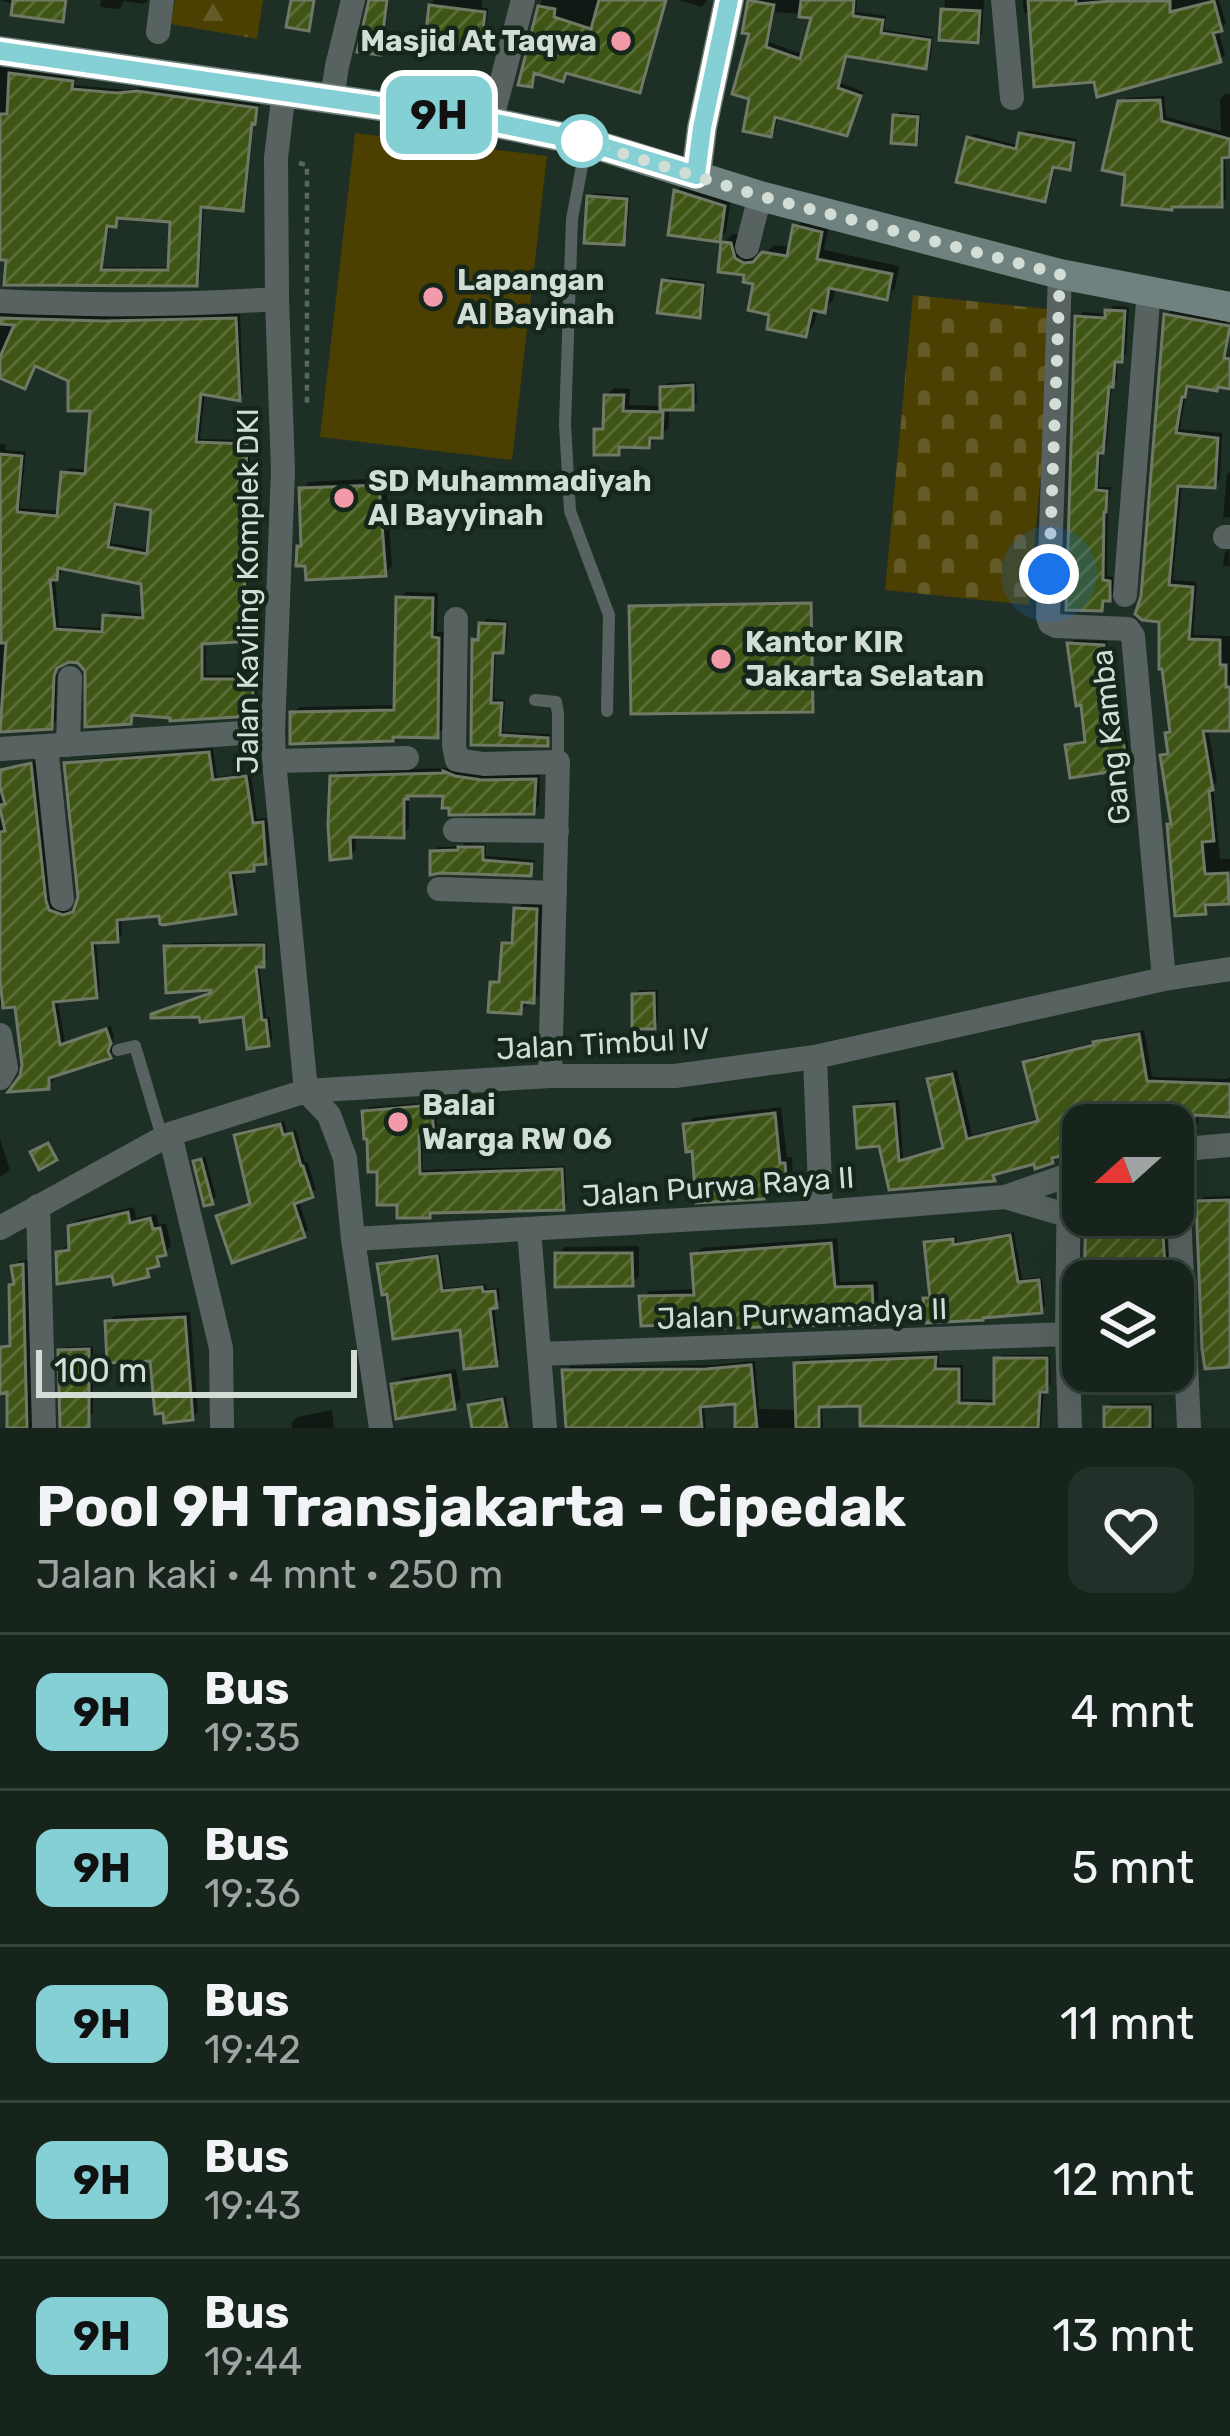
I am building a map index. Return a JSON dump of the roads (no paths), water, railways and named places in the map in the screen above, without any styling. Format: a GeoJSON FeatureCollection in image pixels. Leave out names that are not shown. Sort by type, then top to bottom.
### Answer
{"type":"FeatureCollection","features":[{"type":"Feature","properties":{"kind":"main road"},"geometry":{"type":"LineString","coordinates":[[696,170],[729,0]]}},
{"type":"Feature","properties":{"kind":"main road"},"geometry":{"type":"LineString","coordinates":[[0,51],[284,91],[334,84],[696,170],[760,196],[1060,274],[1230,307]]}},
{"type":"Feature","properties":{"kind":"street"},"geometry":{"type":"LineString","coordinates":[[158,32],[162,0]]}},
{"type":"Feature","properties":{"kind":"street"},"geometry":{"type":"LineString","coordinates":[[334,84],[353,0]]}},
{"type":"Feature","properties":{"kind":"street"},"geometry":{"type":"LineString","coordinates":[[491,122],[523,0]]}},
{"type":"Feature","properties":{"kind":"street"},"geometry":{"type":"LineString","coordinates":[[1004,0],[1012,98]]}},
{"type":"Feature","properties":{"kind":"street","name":"Jalan Kavling Komplek DKI"},"geometry":{"type":"LineString","coordinates":[[284,91],[276,158],[283,471],[272,731],[306,1090]]}},
{"type":"Feature","properties":{"kind":"street"},"geometry":{"type":"LineString","coordinates":[[747,247],[760,196]]}},
{"type":"Feature","properties":{"kind":"street","name":"Gang Kamba"},"geometry":{"type":"LineString","coordinates":[[1060,274],[1048,616],[1056,626],[1127,628],[1132,636],[1165,979]]}},
{"type":"Feature","properties":{"kind":"street"},"geometry":{"type":"LineString","coordinates":[[1125,596],[1149,290]]}},
{"type":"Feature","properties":{"kind":"street"},"geometry":{"type":"LineString","coordinates":[[0,301],[77,305],[277,299]]}},
{"type":"Feature","properties":{"kind":"street"},"geometry":{"type":"LineString","coordinates":[[456,619],[457,760],[558,762],[550,1076]]}},
{"type":"Feature","properties":{"kind":"street"},"geometry":{"type":"LineString","coordinates":[[62,899],[57,746],[70,677]]}},
{"type":"Feature","properties":{"kind":"street"},"geometry":{"type":"LineString","coordinates":[[0,749],[272,731]]}},
{"type":"Feature","properties":{"kind":"street"},"geometry":{"type":"LineString","coordinates":[[274,761],[407,758]]}},
{"type":"Feature","properties":{"kind":"street"},"geometry":{"type":"LineString","coordinates":[[455,830],[557,831]]}},
{"type":"Feature","properties":{"kind":"street"},"geometry":{"type":"LineString","coordinates":[[439,889],[555,893]]}},
{"type":"Feature","properties":{"kind":"street","name":"Jalan Timbul IV"},"geometry":{"type":"LineString","coordinates":[[0,1228],[166,1136],[306,1090],[550,1076],[674,1076],[815,1057],[1165,979],[1230,969]]}},
{"type":"Feature","properties":{"kind":"street"},"geometry":{"type":"LineString","coordinates":[[0,1035],[6,1068],[0,1078]]}},
{"type":"Feature","properties":{"kind":"street"},"geometry":{"type":"LineString","coordinates":[[815,1057],[821,1211]]}},
{"type":"Feature","properties":{"kind":"street"},"geometry":{"type":"LineString","coordinates":[[306,1090],[329,1115],[345,1158],[380,1428]]}},
{"type":"Feature","properties":{"kind":"street"},"geometry":{"type":"LineString","coordinates":[[166,1136],[221,1348],[222,1428]]}},
{"type":"Feature","properties":{"kind":"street"},"geometry":{"type":"LineString","coordinates":[[1194,1148],[1230,1145]]}},
{"type":"Feature","properties":{"kind":"street","name":"Jalan Purwa Raya II"},"geometry":{"type":"LineString","coordinates":[[353,1240],[1005,1197],[1062,1177]]}},
{"type":"Feature","properties":{"kind":"street"},"geometry":{"type":"LineString","coordinates":[[1005,1197],[1062,1214]]}},
{"type":"Feature","properties":{"kind":"street"},"geometry":{"type":"LineString","coordinates":[[38,1206],[44,1428]]}},
{"type":"Feature","properties":{"kind":"street"},"geometry":{"type":"LineString","coordinates":[[529,1229],[545,1428]]}},
{"type":"Feature","properties":{"kind":"street"},"geometry":{"type":"LineString","coordinates":[[1179,1236],[1189,1428]]}},
{"type":"Feature","properties":{"kind":"street","name":"Jalan Purwamadya II"},"geometry":{"type":"LineString","coordinates":[[540,1354],[1062,1334]]}},
{"type":"Feature","properties":{"kind":"street"},"geometry":{"type":"LineString","coordinates":[[1068,1392],[1070,1428]]}},
{"type":"Feature","properties":{"kind":"lane"},"geometry":{"type":"LineString","coordinates":[[587,142],[572,219],[565,424],[570,512],[609,615],[608,711]]}},
{"type":"Feature","properties":{"kind":"lane"},"geometry":{"type":"LineString","coordinates":[[535,700],[556,702],[558,762]]}},
{"type":"Feature","properties":{"kind":"lane"},"geometry":{"type":"LineString","coordinates":[[118,1050],[135,1046],[166,1136]]}},
{"type":"Feature","properties":{"kind":"place","name":"Masjid At Taqwa"},"geometry":{"type":"Point","coordinates":[621,41]}},
{"type":"Feature","properties":{"kind":"place","name":"Lapangan Al Bayinah"},"geometry":{"type":"Point","coordinates":[433,297]}},
{"type":"Feature","properties":{"kind":"place","name":"SD Muhammadiyah Al Bayyinah"},"geometry":{"type":"Point","coordinates":[344,498]}},
{"type":"Feature","properties":{"kind":"place","name":"Kantor KIR Jakarta Selatan"},"geometry":{"type":"Point","coordinates":[721,659]}},
{"type":"Feature","properties":{"kind":"place","name":"Balai Warga RW 06"},"geometry":{"type":"Point","coordinates":[398,1122]}}]}
